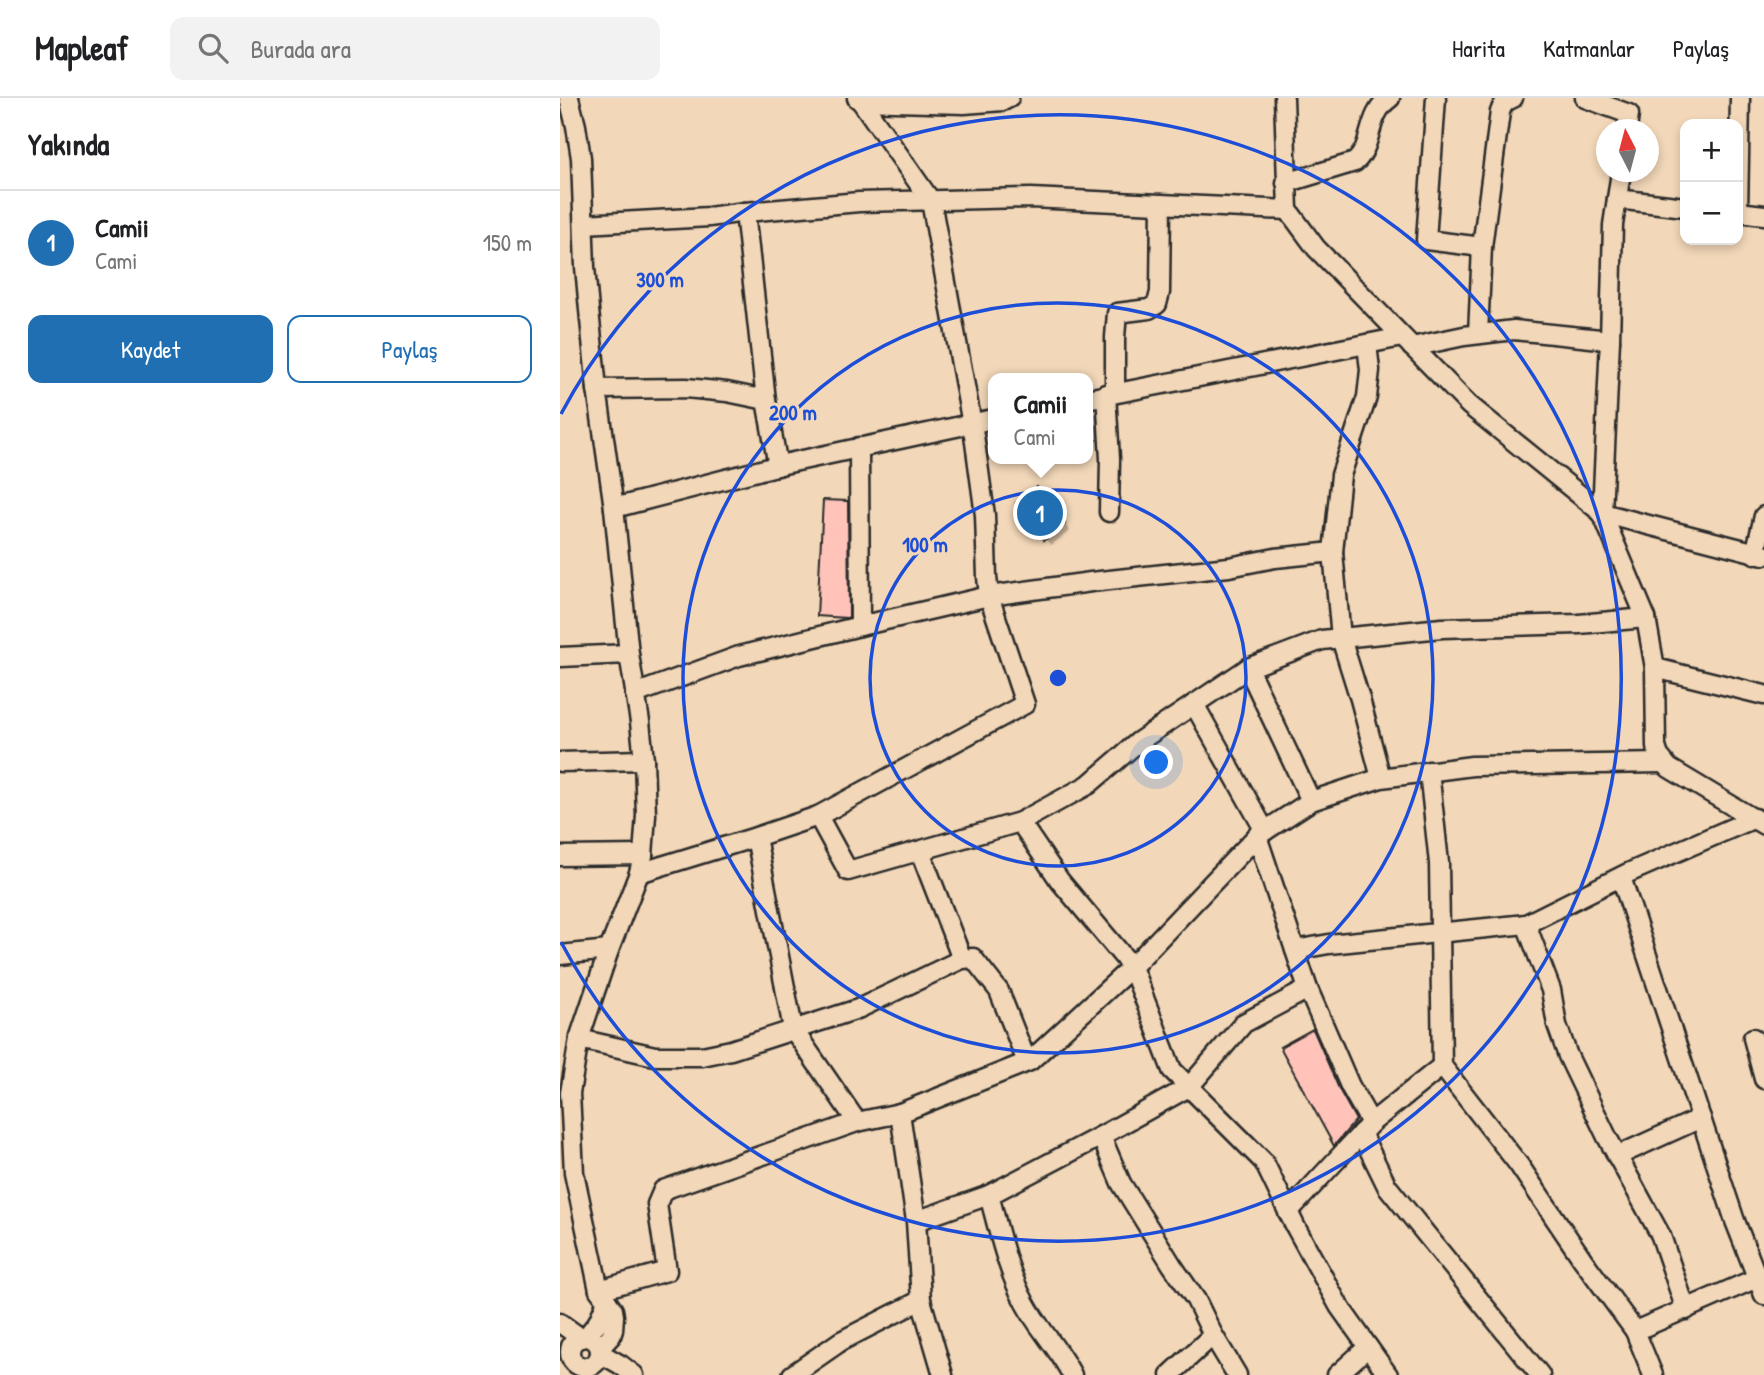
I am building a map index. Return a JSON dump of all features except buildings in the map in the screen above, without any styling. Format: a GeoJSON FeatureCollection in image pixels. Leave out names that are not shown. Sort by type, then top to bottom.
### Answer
{"type":"FeatureCollection","features":[{"type":"Feature","properties":{"kind":"street"},"geometry":{"type":"LineString","coordinates":[[859,99],[964,104],[1003,101],[1009,98]]}},
{"type":"Feature","properties":{"kind":"street"},"geometry":{"type":"LineString","coordinates":[[1284,98],[1288,210],[1315,248],[1469,405],[1602,513],[1760,554],[1764,516]]}},
{"type":"Feature","properties":{"kind":"street"},"geometry":{"type":"LineString","coordinates":[[1286,183],[1355,162],[1362,155],[1376,112],[1390,98]]}},
{"type":"Feature","properties":{"kind":"street"},"geometry":{"type":"LineString","coordinates":[[1436,98],[1426,240],[1482,247]]}},
{"type":"Feature","properties":{"kind":"street"},"geometry":{"type":"LineString","coordinates":[[1478,334],[1482,247],[1500,113],[1506,101],[1513,98]]}},
{"type":"Feature","properties":{"kind":"street"},"geometry":{"type":"LineString","coordinates":[[1585,98],[1631,114]]}},
{"type":"Feature","properties":{"kind":"street"},"geometry":{"type":"LineString","coordinates":[[1739,182],[1740,98]]}},
{"type":"Feature","properties":{"kind":"street"},"geometry":{"type":"LineString","coordinates":[[639,873],[818,816],[1026,704],[989,596],[985,515],[972,424],[931,201],[859,99]]}},
{"type":"Feature","properties":{"kind":"street"},"geometry":{"type":"LineString","coordinates":[[574,100],[581,158],[585,267],[597,389],[644,760],[646,815],[639,873],[579,1039],[570,1093],[574,1173],[603,1295],[598,1322],[580,1356]]}},
{"type":"Feature","properties":{"kind":"street"},"geometry":{"type":"LineString","coordinates":[[1620,182],[1613,225],[1602,513],[1646,618],[1655,668],[1656,747],[1669,768],[1759,822]]}},
{"type":"Feature","properties":{"kind":"street"},"geometry":{"type":"LineString","coordinates":[[584,224],[709,217],[859,202],[1031,198],[1288,210]]}},
{"type":"Feature","properties":{"kind":"street"},"geometry":{"type":"LineString","coordinates":[[1617,199],[1680,206]]}},
{"type":"Feature","properties":{"kind":"street"},"geometry":{"type":"LineString","coordinates":[[1109,512],[1110,394],[1117,313],[1149,309],[1157,304],[1160,292],[1161,204]]}},
{"type":"Feature","properties":{"kind":"street"},"geometry":{"type":"LineString","coordinates":[[745,212],[766,400],[778,466]]}},
{"type":"Feature","properties":{"kind":"street"},"geometry":{"type":"LineString","coordinates":[[1743,213],[1764,215]]}},
{"type":"Feature","properties":{"kind":"street"},"geometry":{"type":"LineString","coordinates":[[1093,398],[1367,344],[1514,330],[1610,340]]}},
{"type":"Feature","properties":{"kind":"street"},"geometry":{"type":"LineString","coordinates":[[1367,344],[1370,370],[1367,397],[1341,475],[1333,552],[1341,638],[1381,778]]}},
{"type":"Feature","properties":{"kind":"street"},"geometry":{"type":"LineString","coordinates":[[597,389],[686,388],[727,392],[766,400]]}},
{"type":"Feature","properties":{"kind":"street"},"geometry":{"type":"LineString","coordinates":[[614,508],[778,466],[988,420]]}},
{"type":"Feature","properties":{"kind":"street"},"geometry":{"type":"LineString","coordinates":[[859,447],[860,626]]}},
{"type":"Feature","properties":{"kind":"street"},"geometry":{"type":"LineString","coordinates":[[635,694],[739,656],[989,596],[1333,552]]}},
{"type":"Feature","properties":{"kind":"street"},"geometry":{"type":"LineString","coordinates":[[818,816],[848,872],[1020,822],[1088,785],[1138,742],[1248,668],[1322,640],[1442,628],[1579,624],[1646,618]]}},
{"type":"Feature","properties":{"kind":"street"},"geometry":{"type":"LineString","coordinates":[[560,657],[629,654]]}},
{"type":"Feature","properties":{"kind":"street"},"geometry":{"type":"LineString","coordinates":[[1248,668],[1311,801]]}},
{"type":"Feature","properties":{"kind":"street"},"geometry":{"type":"LineString","coordinates":[[1655,668],[1764,695]]}},
{"type":"Feature","properties":{"kind":"street"},"geometry":{"type":"LineString","coordinates":[[1195,704],[1261,833],[1308,989],[1350,1086],[1387,1186],[1540,1375]]}},
{"type":"Feature","properties":{"kind":"street"},"geometry":{"type":"LineString","coordinates":[[560,762],[644,760]]}},
{"type":"Feature","properties":{"kind":"street"},"geometry":{"type":"LineString","coordinates":[[603,1295],[667,1271],[657,1204],[663,1189],[858,1122],[900,1113],[1027,1062],[1132,967],[1261,833],[1311,801],[1381,778],[1472,766],[1664,762]]}},
{"type":"Feature","properties":{"kind":"street"},"geometry":{"type":"LineString","coordinates":[[1429,771],[1439,863],[1442,1066],[1518,1165],[1583,1261],[1635,1331],[1654,1375]]}},
{"type":"Feature","properties":{"kind":"street"},"geometry":{"type":"LineString","coordinates":[[1020,822],[1060,881],[1132,967],[1172,1070],[1264,1162],[1339,1306],[1388,1375]]}},
{"type":"Feature","properties":{"kind":"street"},"geometry":{"type":"LineString","coordinates":[[1295,950],[1329,944],[1526,924],[1621,877],[1759,822]]}},
{"type":"Feature","properties":{"kind":"street"},"geometry":{"type":"LineString","coordinates":[[756,837],[793,1030],[858,1122]]}},
{"type":"Feature","properties":{"kind":"street"},"geometry":{"type":"LineString","coordinates":[[920,851],[962,959]]}},
{"type":"Feature","properties":{"kind":"street"},"geometry":{"type":"LineString","coordinates":[[560,856],[643,855]]}},
{"type":"Feature","properties":{"kind":"street"},"geometry":{"type":"LineString","coordinates":[[1621,877],[1735,1221],[1762,1283],[1635,1331]]}},
{"type":"Feature","properties":{"kind":"street"},"geometry":{"type":"LineString","coordinates":[[1526,924],[1551,990],[1557,1025],[1568,1056],[1617,1156],[1661,1236],[1686,1310]]}},
{"type":"Feature","properties":{"kind":"street"},"geometry":{"type":"LineString","coordinates":[[560,955],[609,950]]}},
{"type":"Feature","properties":{"kind":"street"},"geometry":{"type":"LineString","coordinates":[[579,1039],[655,1055],[686,1057],[731,1051],[858,1009],[962,959],[973,958],[999,991],[1027,1062]]}},
{"type":"Feature","properties":{"kind":"street"},"geometry":{"type":"LineString","coordinates":[[916,1221],[989,1195],[1189,1087],[1244,1023],[1308,989]]}},
{"type":"Feature","properties":{"kind":"street"},"geometry":{"type":"LineString","coordinates":[[1753,1038],[1764,1079]]}},
{"type":"Feature","properties":{"kind":"street"},"geometry":{"type":"LineString","coordinates":[[1288,1212],[1366,1128],[1442,1066]]}},
{"type":"Feature","properties":{"kind":"street"},"geometry":{"type":"LineString","coordinates":[[900,1113],[916,1221],[921,1300],[943,1375]]}},
{"type":"Feature","properties":{"kind":"street"},"geometry":{"type":"LineString","coordinates":[[1617,1156],[1700,1118]]}},
{"type":"Feature","properties":{"kind":"street"},"geometry":{"type":"LineString","coordinates":[[1101,1136],[1121,1183],[1196,1300],[1237,1375]]}},
{"type":"Feature","properties":{"kind":"street"},"geometry":{"type":"LineString","coordinates":[[989,1195],[1014,1278],[1025,1304],[1065,1360],[1072,1375]]}},
{"type":"Feature","properties":{"kind":"street"},"geometry":{"type":"LineString","coordinates":[[792,1375],[841,1341],[921,1300]]}},
{"type":"Feature","properties":{"kind":"street"},"geometry":{"type":"LineString","coordinates":[[560,1323],[580,1356],[634,1375]]}},
{"type":"Feature","properties":{"kind":"street"},"geometry":{"type":"LineString","coordinates":[[1170,1375],[1213,1335]]}},
{"type":"Feature","properties":{"kind":"street"},"geometry":{"type":"LineString","coordinates":[[1337,1375],[1368,1347]]}},
{"type":"Feature","properties":{"kind":"place","name":"Camii"},"geometry":{"type":"Point","coordinates":[1040,513]}}]}
